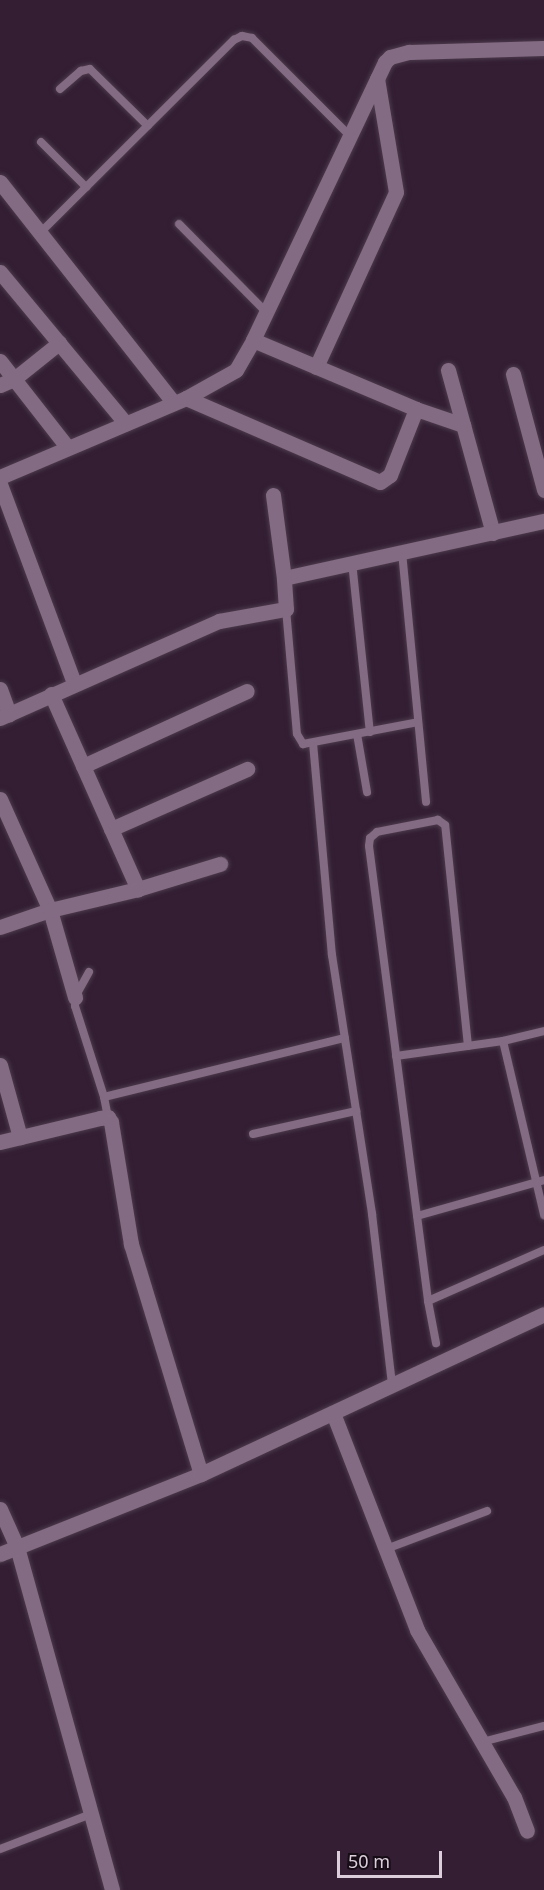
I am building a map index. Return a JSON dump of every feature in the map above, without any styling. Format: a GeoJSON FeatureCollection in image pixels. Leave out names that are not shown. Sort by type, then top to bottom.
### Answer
{"type":"FeatureCollection","features":[{"type":"Feature","properties":{"kind":"street"},"geometry":{"type":"LineString","coordinates":[[0,477],[126,424],[230,375],[242,361],[253,340],[385,62],[398,53],[544,48]]}},
{"type":"Feature","properties":{"kind":"street"},"geometry":{"type":"LineString","coordinates":[[316,367],[396,192],[377,79]]}},
{"type":"Feature","properties":{"kind":"street"},"geometry":{"type":"LineString","coordinates":[[0,182],[180,400],[380,483],[390,475],[416,410]]}},
{"type":"Feature","properties":{"kind":"street"},"geometry":{"type":"LineString","coordinates":[[0,272],[126,424]]}},
{"type":"Feature","properties":{"kind":"street"},"geometry":{"type":"LineString","coordinates":[[253,340],[416,410],[463,425]]}},
{"type":"Feature","properties":{"kind":"street"},"geometry":{"type":"LineString","coordinates":[[7,382],[59,343]]}},
{"type":"Feature","properties":{"kind":"street"},"geometry":{"type":"LineString","coordinates":[[0,361],[7,382],[68,448]]}},
{"type":"Feature","properties":{"kind":"street"},"geometry":{"type":"LineString","coordinates":[[448,370],[493,533]]}},
{"type":"Feature","properties":{"kind":"street"},"geometry":{"type":"LineString","coordinates":[[513,374],[544,490]]}},
{"type":"Feature","properties":{"kind":"street"},"geometry":{"type":"LineString","coordinates":[[0,484],[74,684]]}},
{"type":"Feature","properties":{"kind":"street"},"geometry":{"type":"LineString","coordinates":[[0,689],[4,716],[219,621],[286,609],[273,495]]}},
{"type":"Feature","properties":{"kind":"street"},"geometry":{"type":"LineString","coordinates":[[284,578],[544,520]]}},
{"type":"Feature","properties":{"kind":"street"},"geometry":{"type":"LineString","coordinates":[[83,766],[247,691]]}},
{"type":"Feature","properties":{"kind":"street"},"geometry":{"type":"LineString","coordinates":[[51,694],[138,889]]}},
{"type":"Feature","properties":{"kind":"street"},"geometry":{"type":"LineString","coordinates":[[111,829],[247,769]]}},
{"type":"Feature","properties":{"kind":"street"},"geometry":{"type":"LineString","coordinates":[[0,799],[50,910],[75,997]]}},
{"type":"Feature","properties":{"kind":"street"},"geometry":{"type":"LineString","coordinates":[[0,927],[50,910],[138,889],[220,864]]}},
{"type":"Feature","properties":{"kind":"street"},"geometry":{"type":"LineString","coordinates":[[0,1065],[20,1137]]}},
{"type":"Feature","properties":{"kind":"street"},"geometry":{"type":"LineString","coordinates":[[0,1142],[108,1117],[111,1122],[131,1244],[201,1474]]}},
{"type":"Feature","properties":{"kind":"street"},"geometry":{"type":"LineString","coordinates":[[0,1554],[201,1474],[544,1314]]}},
{"type":"Feature","properties":{"kind":"street"},"geometry":{"type":"LineString","coordinates":[[333,1413],[417,1630],[514,1797],[527,1831]]}},
{"type":"Feature","properties":{"kind":"street"},"geometry":{"type":"LineString","coordinates":[[0,1509],[17,1547],[112,1890]]}},
{"type":"Feature","properties":{"kind":"lane"},"geometry":{"type":"LineString","coordinates":[[40,233],[234,40],[242,36],[252,38],[350,136]]}},
{"type":"Feature","properties":{"kind":"lane"},"geometry":{"type":"LineString","coordinates":[[60,89],[81,71],[90,69],[148,126]]}},
{"type":"Feature","properties":{"kind":"lane"},"geometry":{"type":"LineString","coordinates":[[41,142],[86,187]]}},
{"type":"Feature","properties":{"kind":"lane"},"geometry":{"type":"LineString","coordinates":[[179,224],[266,312]]}},
{"type":"Feature","properties":{"kind":"lane"},"geometry":{"type":"LineString","coordinates":[[402,552],[426,802]]}},
{"type":"Feature","properties":{"kind":"lane"},"geometry":{"type":"LineString","coordinates":[[352,562],[370,732]]}},
{"type":"Feature","properties":{"kind":"lane"},"geometry":{"type":"LineString","coordinates":[[286,609],[297,735],[303,744],[418,722]]}},
{"type":"Feature","properties":{"kind":"lane"},"geometry":{"type":"LineString","coordinates":[[357,734],[367,792]]}},
{"type":"Feature","properties":{"kind":"lane"},"geometry":{"type":"LineString","coordinates":[[313,743],[332,955],[372,1214],[392,1385]]}},
{"type":"Feature","properties":{"kind":"lane"},"geometry":{"type":"LineString","coordinates":[[436,1343],[428,1301],[369,842],[377,832],[438,820],[445,825],[468,1046]]}},
{"type":"Feature","properties":{"kind":"lane"},"geometry":{"type":"LineString","coordinates":[[89,972],[75,997],[75,1006],[104,1097],[108,1117]]}},
{"type":"Feature","properties":{"kind":"lane"},"geometry":{"type":"LineString","coordinates":[[396,1056],[503,1041],[544,1031]]}},
{"type":"Feature","properties":{"kind":"lane"},"geometry":{"type":"LineString","coordinates":[[104,1097],[345,1038]]}},
{"type":"Feature","properties":{"kind":"lane"},"geometry":{"type":"LineString","coordinates":[[503,1041],[540,1181],[544,1215]]}},
{"type":"Feature","properties":{"kind":"lane"},"geometry":{"type":"LineString","coordinates":[[253,1134],[356,1111]]}},
{"type":"Feature","properties":{"kind":"lane"},"geometry":{"type":"LineString","coordinates":[[417,1216],[540,1181]]}},
{"type":"Feature","properties":{"kind":"lane"},"geometry":{"type":"LineString","coordinates":[[428,1301],[544,1250]]}},
{"type":"Feature","properties":{"kind":"lane"},"geometry":{"type":"LineString","coordinates":[[386,1549],[487,1510]]}},
{"type":"Feature","properties":{"kind":"lane"},"geometry":{"type":"LineString","coordinates":[[482,1742],[544,1726]]}},
{"type":"Feature","properties":{"kind":"lane"},"geometry":{"type":"LineString","coordinates":[[0,1849],[91,1814]]}}]}
